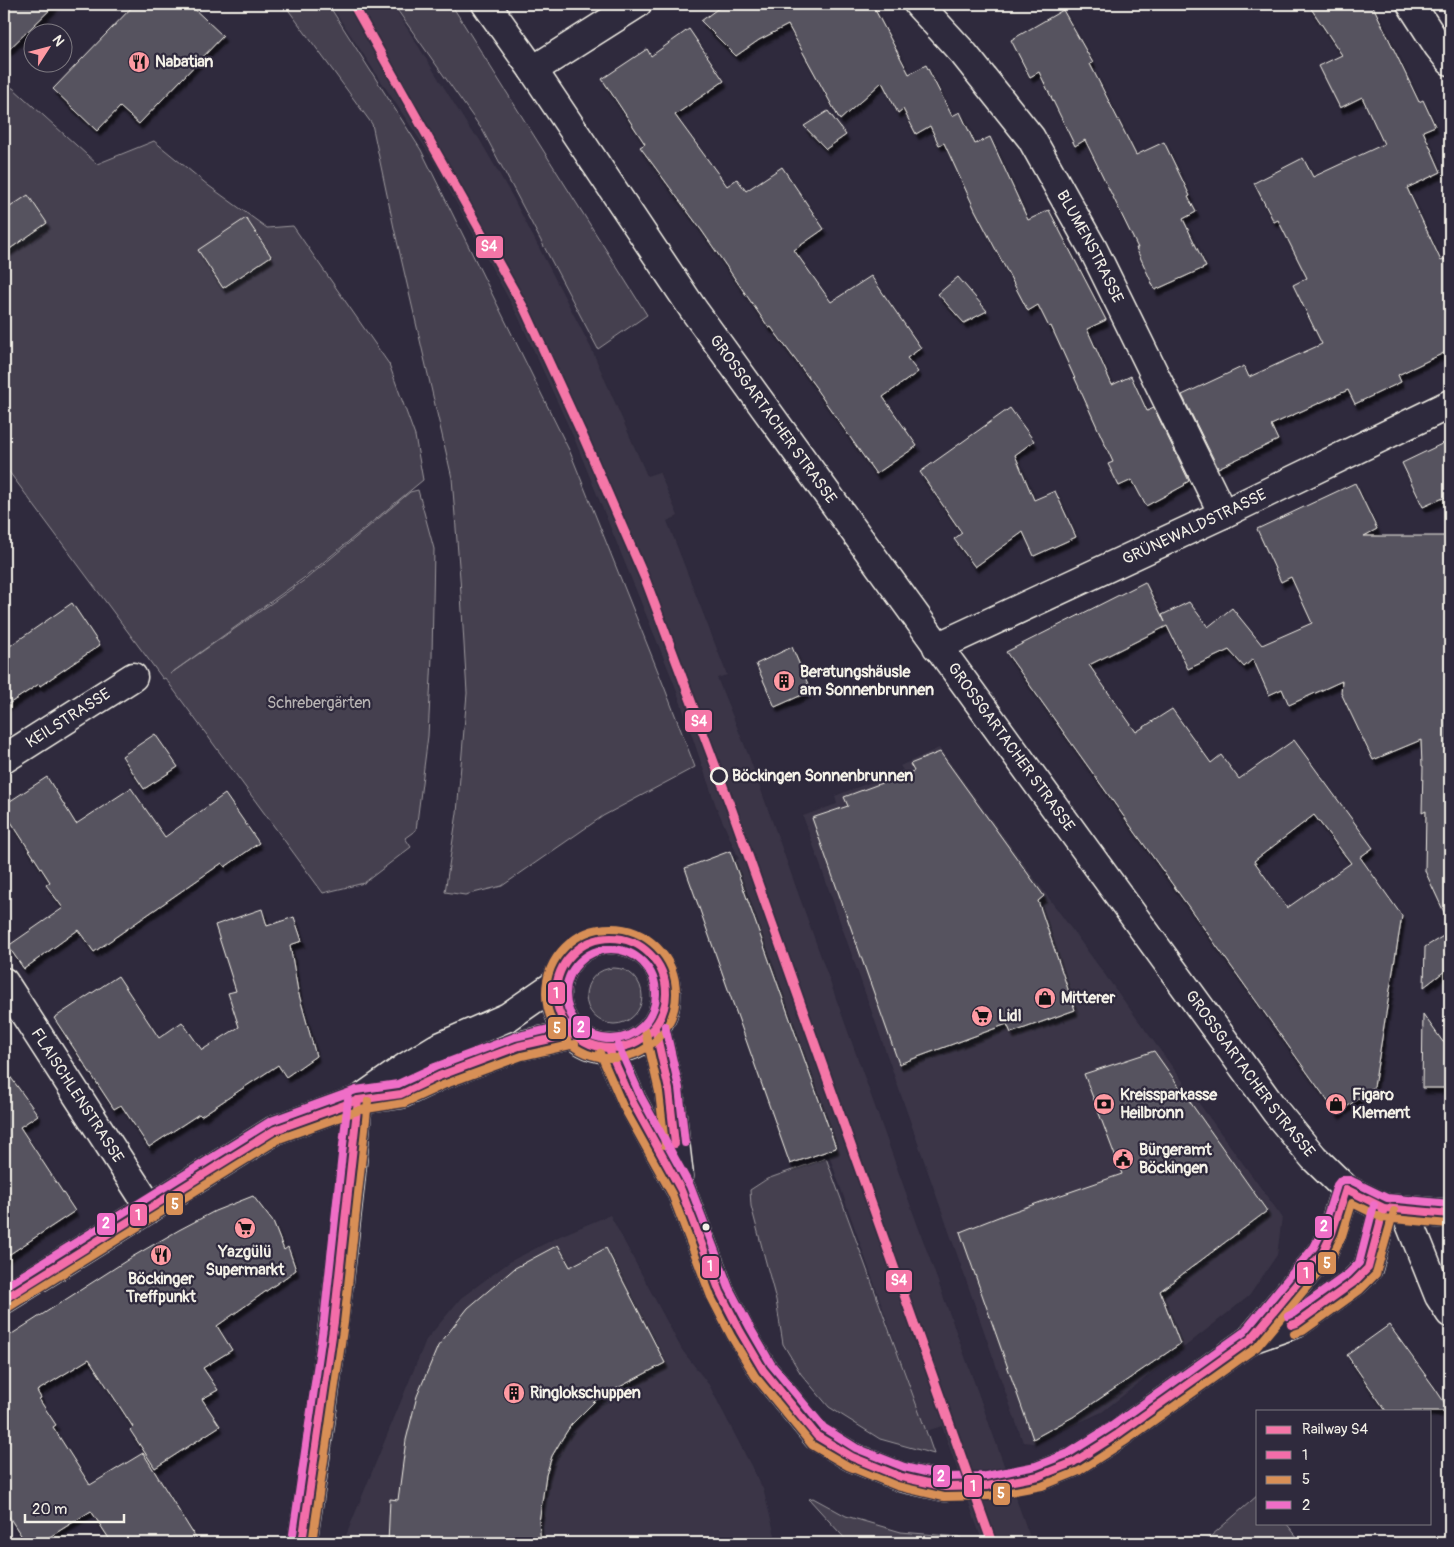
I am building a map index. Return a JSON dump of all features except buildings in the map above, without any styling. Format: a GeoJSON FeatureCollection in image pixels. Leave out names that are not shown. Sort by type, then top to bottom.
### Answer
{"type":"FeatureCollection","features":[{"type":"Feature","properties":{"kind":"street","name":"GROSSGARTACHER STRASSE"},"geometry":{"type":"LineString","coordinates":[[486,4],[533,70],[693,309],[1276,1112],[1314,1158],[1346,1189],[1394,1209]]}},
{"type":"Feature","properties":{"kind":"street"},"geometry":{"type":"LineString","coordinates":[[533,70],[637,4]]}},
{"type":"Feature","properties":{"kind":"street","name":"BLUMENSTRASSE"},"geometry":{"type":"LineString","coordinates":[[918,4],[964,54],[1031,138],[1093,249],[1223,514]]}},
{"type":"Feature","properties":{"kind":"street"},"geometry":{"type":"LineString","coordinates":[[1411,4],[1450,61]]}},
{"type":"Feature","properties":{"kind":"street","name":"GRÜNEWALDSTRASSE"},"geometry":{"type":"LineString","coordinates":[[937,647],[1223,514],[1450,404]]}},
{"type":"Feature","properties":{"kind":"street","name":"KEILSTRASSE"},"geometry":{"type":"LineString","coordinates":[[4,759],[132,677]]}},
{"type":"Feature","properties":{"kind":"street"},"geometry":{"type":"LineString","coordinates":[[621,938],[646,950],[664,974],[666,1002],[655,1028],[635,1044],[609,1049],[590,1044],[573,1034],[558,1010],[557,983],[569,957],[592,941],[621,938]]}},
{"type":"Feature","properties":{"kind":"street","name":"FLAISCHLENSTRASSE"},"geometry":{"type":"LineString","coordinates":[[4,982],[150,1208]]}},
{"type":"Feature","properties":{"kind":"street"},"geometry":{"type":"LineString","coordinates":[[302,1543],[336,1306],[358,1100],[406,1066],[437,1048],[508,1016],[557,983]]}},
{"type":"Feature","properties":{"kind":"street"},"geometry":{"type":"LineString","coordinates":[[655,1028],[669,1090],[681,1190]]}},
{"type":"Feature","properties":{"kind":"street"},"geometry":{"type":"LineString","coordinates":[[4,1299],[275,1130],[358,1100],[401,1094],[439,1076],[519,1046],[573,1034]]}},
{"type":"Feature","properties":{"kind":"street"},"geometry":{"type":"LineString","coordinates":[[609,1049],[632,1101],[681,1190],[720,1292],[740,1332],[763,1370],[817,1436],[852,1457],[901,1477],[946,1487]]}},
{"type":"Feature","properties":{"kind":"street"},"geometry":{"type":"LineString","coordinates":[[1039,1476],[1074,1462],[1118,1434],[1251,1339],[1323,1252],[1332,1233],[1346,1189]]}},
{"type":"Feature","properties":{"kind":"street"},"geometry":{"type":"LineString","coordinates":[[1251,1339],[1297,1323],[1354,1282],[1368,1268],[1394,1209]]}},
{"type":"Feature","properties":{"kind":"street"},"geometry":{"type":"LineString","coordinates":[[1394,1209],[1450,1214]]}},
{"type":"Feature","properties":{"kind":"street"},"geometry":{"type":"LineString","coordinates":[[1394,1209],[1445,1304]]}},
{"type":"Feature","properties":{"kind":"shaded area"},"geometry":{"type":"Polygon","coordinates":[[[330,4],[392,4],[471,131],[478,137],[512,196],[591,348],[647,476],[659,472],[678,516],[667,521],[727,675],[717,678],[748,754],[1032,1543],[983,1543],[942,1426],[926,1431],[834,1169],[721,865],[739,859],[716,806],[674,683],[574,438],[518,316],[432,158],[330,4]]]}},
{"type":"Feature","properties":{"kind":"shaded area"},"geometry":{"type":"Polygon","coordinates":[[[939,748],[1282,1217],[1277,1255],[1249,1296],[1102,1412],[1033,1443],[1023,1442],[803,816],[837,804],[835,796],[903,770],[900,766],[939,748]]]}},
{"type":"Feature","properties":{"kind":"shaded area"},"geometry":{"type":"Polygon","coordinates":[[[610,1215],[682,1350],[709,1385],[763,1489],[777,1543],[343,1543],[426,1340],[461,1298],[511,1261],[560,1236],[610,1215]]]}},
{"type":"Feature","properties":{"kind":"green space"},"geometry":{"type":"Polygon","coordinates":[[[284,4],[328,4],[421,150],[570,452],[695,767],[603,816],[502,886],[465,895],[445,892],[457,813],[467,693],[452,478],[372,124],[284,4]]]}},
{"type":"Feature","properties":{"kind":"green space"},"geometry":{"type":"Polygon","coordinates":[[[393,4],[451,4],[647,315],[598,349],[483,131],[393,4]]]}},
{"type":"Feature","properties":{"kind":"green space","name":"Schrebergärten"},"geometry":{"type":"Polygon","coordinates":[[[4,87],[13,88],[97,164],[154,141],[209,186],[267,228],[293,226],[389,364],[415,436],[423,480],[308,575],[170,674],[306,579],[410,492],[418,490],[434,549],[428,736],[416,830],[405,838],[411,847],[364,883],[323,893],[165,678],[163,679],[4,465],[4,87]]]}},
{"type":"Feature","properties":{"kind":"green space"},"geometry":{"type":"Polygon","coordinates":[[[609,968],[619,968],[634,976],[640,985],[642,996],[640,1007],[634,1016],[619,1024],[609,1024],[598,1019],[591,1012],[586,1001],[586,991],[591,980],[598,973],[609,968]]]}},
{"type":"Feature","properties":{"kind":"green space"},"geometry":{"type":"Polygon","coordinates":[[[826,1158],[934,1454],[880,1439],[829,1407],[801,1374],[783,1344],[776,1300],[751,1206],[750,1190],[767,1179],[826,1158]]]}},
{"type":"Feature","properties":{"kind":"green space"},"geometry":{"type":"Polygon","coordinates":[[[1256,1497],[1256,1524],[1287,1524],[1302,1543],[1203,1543],[1256,1497]]]}},
{"type":"Feature","properties":{"kind":"green space"},"geometry":{"type":"Polygon","coordinates":[[[813,1498],[846,1516],[901,1532],[960,1537],[963,1543],[849,1543],[809,1499],[813,1498]]]}},
{"type":"Feature","properties":{"kind":"tunnel"},"geometry":{"type":"LineString","coordinates":[[946,1487],[987,1486],[1039,1476]]}},
{"type":"Feature","properties":{"kind":"rail line","name":"S4"},"geometry":{"type":"LineString","coordinates":[[353,4],[525,310],[646,581],[732,810],[992,1543]]}},
{"type":"Feature","properties":{"kind":"transit line","name":"5"},"geometry":{"type":"LineString","coordinates":[[611,928],[636,933],[657,947],[671,968],[676,993],[671,1018],[657,1039],[636,1053],[611,1058],[586,1053],[565,1039],[551,1018],[546,993],[551,968],[565,947],[586,933],[611,928]]}},
{"type":"Feature","properties":{"kind":"transit line","name":"1"},"geometry":{"type":"LineString","coordinates":[[611,938],[622,939],[632,943],[650,954],[661,972],[665,982],[666,993],[665,1004],[661,1014],[650,1032],[632,1043],[622,1047],[611,1048],[600,1047],[590,1043],[572,1032],[561,1014],[557,1004],[556,993],[557,982],[561,972],[572,954],[590,943],[600,939],[611,938]]}},
{"type":"Feature","properties":{"kind":"transit line","name":"2"},"geometry":{"type":"LineString","coordinates":[[611,949],[620,950],[636,957],[648,969],[655,985],[656,994],[655,1003],[648,1019],[636,1031],[620,1038],[611,1039],[602,1038],[586,1031],[574,1019],[567,1003],[566,994],[567,985],[574,969],[586,957],[602,950],[611,949]]}},
{"type":"Feature","properties":{"kind":"transit line","name":"2"},"geometry":{"type":"LineString","coordinates":[[4,1287],[271,1121],[356,1090],[398,1084],[435,1067],[515,1037],[571,1024]]}},
{"type":"Feature","properties":{"kind":"transit line","name":"2"},"geometry":{"type":"LineString","coordinates":[[665,1026],[679,1088],[685,1143]]}},
{"type":"Feature","properties":{"kind":"transit line","name":"1"},"geometry":{"type":"LineString","coordinates":[[655,1028],[669,1090],[675,1144]]}},
{"type":"Feature","properties":{"kind":"transit line","name":"5"},"geometry":{"type":"LineString","coordinates":[[645,1030],[659,1092],[665,1145]]}},
{"type":"Feature","properties":{"kind":"transit line","name":"1"},"geometry":{"type":"LineString","coordinates":[[4,1299],[275,1130],[358,1100],[401,1094],[439,1076],[519,1046],[573,1034]]}},
{"type":"Feature","properties":{"kind":"transit line","name":"5"},"geometry":{"type":"LineString","coordinates":[[9,1307],[279,1139],[360,1110],[404,1103],[443,1085],[522,1056],[575,1044]]}},
{"type":"Feature","properties":{"kind":"transit line","name":"2"},"geometry":{"type":"LineString","coordinates":[[618,1045],[641,1097],[690,1186],[729,1288],[771,1364],[824,1428],[856,1448],[904,1467],[947,1477],[986,1476],[1036,1466],[1069,1453],[1112,1426],[1244,1332],[1314,1247],[1323,1229],[1337,1185],[1341,1180],[1350,1180],[1387,1198],[1450,1204]]}},
{"type":"Feature","properties":{"kind":"transit line","name":"1"},"geometry":{"type":"LineString","coordinates":[[609,1049],[632,1101],[681,1190],[720,1292],[763,1370],[817,1436],[852,1457],[901,1477],[946,1487],[987,1486],[1039,1476],[1074,1462],[1118,1434],[1251,1339],[1323,1252],[1332,1233],[1346,1189],[1384,1208],[1450,1214]]}},
{"type":"Feature","properties":{"kind":"transit line","name":"5"},"geometry":{"type":"LineString","coordinates":[[600,1053],[623,1106],[672,1194],[711,1297],[731,1336],[755,1376],[812,1445],[848,1466],[897,1486],[944,1497],[989,1496],[1042,1486],[1079,1471],[1124,1442],[1257,1347],[1331,1258],[1342,1236],[1352,1203],[1382,1218],[1449,1224]]}},
{"type":"Feature","properties":{"kind":"transit line","name":"2"},"geometry":{"type":"LineString","coordinates":[[292,1541],[324,1321],[348,1099]]}},
{"type":"Feature","properties":{"kind":"transit line","name":"1"},"geometry":{"type":"LineString","coordinates":[[302,1543],[334,1322],[358,1100]]}},
{"type":"Feature","properties":{"kind":"transit line","name":"5"},"geometry":{"type":"LineString","coordinates":[[312,1543],[344,1323],[368,1101]]}},
{"type":"Feature","properties":{"kind":"transit line","name":"2"},"geometry":{"type":"LineString","coordinates":[[1288,1316],[1348,1274],[1359,1263],[1374,1205]]}},
{"type":"Feature","properties":{"kind":"transit line","name":"1"},"geometry":{"type":"LineString","coordinates":[[1291,1325],[1297,1323],[1354,1282],[1368,1268],[1384,1208]]}},
{"type":"Feature","properties":{"kind":"transit line","name":"5"},"geometry":{"type":"LineString","coordinates":[[1294,1334],[1303,1331],[1360,1290],[1376,1274],[1394,1211]]}},
{"type":"Feature","properties":{"kind":"place","name":"Nabatian"},"geometry":{"type":"Point","coordinates":[139,62]}},
{"type":"Feature","properties":{"kind":"place","name":"Beratungshäusle am Sonnenbrunnen"},"geometry":{"type":"Point","coordinates":[784,681]}},
{"type":"Feature","properties":{"kind":"place","name":"Böckingen Sonnenbrunnen"},"geometry":{"type":"Point","coordinates":[719,776]}},
{"type":"Feature","properties":{"kind":"place","name":"Mitterer"},"geometry":{"type":"Point","coordinates":[1045,998]}},
{"type":"Feature","properties":{"kind":"place","name":"Lidl"},"geometry":{"type":"Point","coordinates":[982,1016]}},
{"type":"Feature","properties":{"kind":"place","name":"Kreissparkasse Heilbronn"},"geometry":{"type":"Point","coordinates":[1104,1104]}},
{"type":"Feature","properties":{"kind":"place","name":"Figaro Klement"},"geometry":{"type":"Point","coordinates":[1336,1104]}},
{"type":"Feature","properties":{"kind":"place","name":"Bürgeramt Böckingen"},"geometry":{"type":"Point","coordinates":[1123,1159]}},
{"type":"Feature","properties":{"kind":"place","name":"Yazgülü Supermarkt"},"geometry":{"type":"Point","coordinates":[245,1228]}},
{"type":"Feature","properties":{"kind":"place","name":"Böckinger Treffpunkt"},"geometry":{"type":"Point","coordinates":[161,1255]}},
{"type":"Feature","properties":{"kind":"place","name":"Ringlokschuppen"},"geometry":{"type":"Point","coordinates":[514,1393]}}]}
